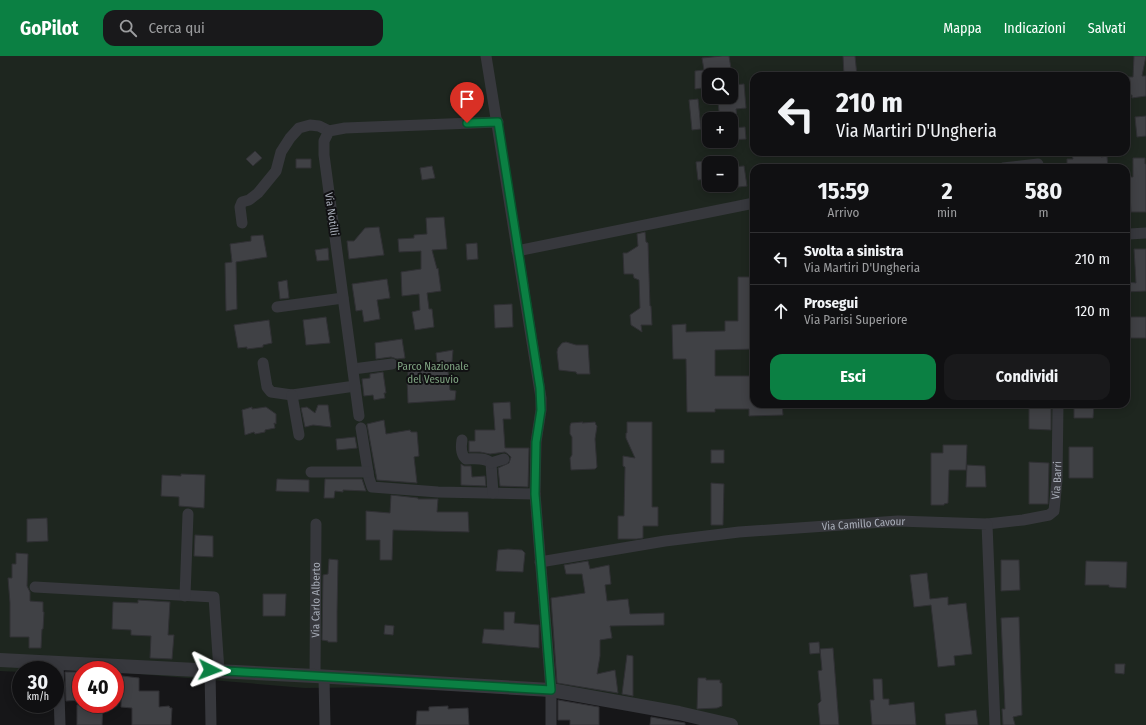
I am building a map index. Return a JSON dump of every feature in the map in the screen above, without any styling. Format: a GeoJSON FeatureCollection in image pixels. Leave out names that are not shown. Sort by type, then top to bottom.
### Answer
{"type":"FeatureCollection","features":[{"type":"Feature","properties":{"kind":"street"},"geometry":{"type":"LineString","coordinates":[[486,56],[498,122],[541,398],[541,410],[536,442],[535,494],[551,690],[551,725]]}},
{"type":"Feature","properties":{"kind":"street"},"geometry":{"type":"LineString","coordinates":[[242,223],[240,206],[242,202],[250,200],[258,193],[276,171],[281,152],[299,128],[310,125],[319,126],[329,131],[345,128],[498,122]]}},
{"type":"Feature","properties":{"kind":"street","name":"Via Notilli"},"geometry":{"type":"LineString","coordinates":[[329,131],[324,141],[324,155],[359,416]]}},
{"type":"Feature","properties":{"kind":"street"},"geometry":{"type":"LineString","coordinates":[[518,251],[750,204]]}},
{"type":"Feature","properties":{"kind":"street"},"geometry":{"type":"LineString","coordinates":[[1130,234],[1146,233]]}},
{"type":"Feature","properties":{"kind":"street"},"geometry":{"type":"LineString","coordinates":[[277,307],[344,298]]}},
{"type":"Feature","properties":{"kind":"street"},"geometry":{"type":"LineString","coordinates":[[263,363],[267,387],[271,392],[292,395],[355,386]]}},
{"type":"Feature","properties":{"kind":"street"},"geometry":{"type":"LineString","coordinates":[[353,369],[392,364]]}},
{"type":"Feature","properties":{"kind":"street"},"geometry":{"type":"LineString","coordinates":[[292,395],[299,435]]}},
{"type":"Feature","properties":{"kind":"street","name":"Via Barri"},"geometry":{"type":"LineString","coordinates":[[987,524],[1049,516],[1054,511],[1057,480],[1058,408]]}},
{"type":"Feature","properties":{"kind":"street"},"geometry":{"type":"LineString","coordinates":[[361,428],[372,487],[438,492],[535,494]]}},
{"type":"Feature","properties":{"kind":"street"},"geometry":{"type":"LineString","coordinates":[[462,440],[461,448],[463,457],[466,459],[484,459],[491,463]]}},
{"type":"Feature","properties":{"kind":"street"},"geometry":{"type":"LineString","coordinates":[[491,463],[504,459]]}},
{"type":"Feature","properties":{"kind":"street"},"geometry":{"type":"LineString","coordinates":[[491,463],[493,493]]}},
{"type":"Feature","properties":{"kind":"street"},"geometry":{"type":"LineString","coordinates":[[312,472],[368,472]]}},
{"type":"Feature","properties":{"kind":"street"},"geometry":{"type":"LineString","coordinates":[[185,596],[188,514]]}},
{"type":"Feature","properties":{"kind":"street","name":"Via Camillo Cavour"},"geometry":{"type":"LineString","coordinates":[[540,562],[665,541],[739,532],[898,521],[987,524]]}},
{"type":"Feature","properties":{"kind":"street","name":"Via Carlo Alberto"},"geometry":{"type":"LineString","coordinates":[[316,524],[319,676],[325,725]]}},
{"type":"Feature","properties":{"kind":"street"},"geometry":{"type":"LineString","coordinates":[[987,524],[995,725]]}},
{"type":"Feature","properties":{"kind":"street"},"geometry":{"type":"LineString","coordinates":[[35,586],[214,597],[215,671],[211,725]]}},
{"type":"Feature","properties":{"kind":"street"},"geometry":{"type":"LineString","coordinates":[[0,660],[29,661]]}},
{"type":"Feature","properties":{"kind":"street"},"geometry":{"type":"LineString","coordinates":[[64,662],[551,690],[679,713],[723,724]]}},
{"type":"Feature","properties":{"kind":"street"},"geometry":{"type":"LineString","coordinates":[[60,713],[60,725]]}},
{"type":"Feature","properties":{"kind":"green space","name":"Parco Nazionale del Vesuvio"},"geometry":{"type":"Polygon","coordinates":[[[0,56],[1146,56],[1146,725],[706,725],[637,702],[395,687],[305,688],[124,673],[124,661],[72,661],[72,670],[64,670],[64,661],[12,661],[12,672],[0,671],[0,56]]]}},
{"type":"Feature","properties":{"kind":"building"},"geometry":{"type":"Polygon","coordinates":[[[729,56],[731,68],[704,68],[702,58],[729,56]]]}},
{"type":"Feature","properties":{"kind":"building"},"geometry":{"type":"Polygon","coordinates":[[[843,56],[855,56],[857,72],[844,72],[843,56]]]}},
{"type":"Feature","properties":{"kind":"building"},"geometry":{"type":"Polygon","coordinates":[[[1134,56],[1146,56],[1142,76],[1146,76],[1146,96],[1132,98],[1132,95],[1130,95],[1130,77],[1133,77],[1134,56]]]}},
{"type":"Feature","properties":{"kind":"building"},"geometry":{"type":"Polygon","coordinates":[[[702,70],[702,88],[695,89],[695,71],[702,70]]]}},
{"type":"Feature","properties":{"kind":"building"},"geometry":{"type":"Polygon","coordinates":[[[738,84],[744,84],[746,108],[736,109],[736,112],[719,112],[718,104],[738,104],[738,84]]]}},
{"type":"Feature","properties":{"kind":"building"},"geometry":{"type":"Polygon","coordinates":[[[698,99],[701,129],[692,130],[689,100],[698,99]]]}},
{"type":"Feature","properties":{"kind":"building"},"geometry":{"type":"Polygon","coordinates":[[[1146,116],[1146,136],[1137,137],[1135,117],[1146,116]]]}},
{"type":"Feature","properties":{"kind":"building"},"geometry":{"type":"Polygon","coordinates":[[[745,127],[746,139],[738,140],[738,128],[745,127]]]}},
{"type":"Feature","properties":{"kind":"building"},"geometry":{"type":"Polygon","coordinates":[[[255,151],[262,158],[253,166],[246,159],[255,151]]]}},
{"type":"Feature","properties":{"kind":"building"},"geometry":{"type":"Polygon","coordinates":[[[1072,156],[1107,156],[1108,164],[1067,164],[1067,159],[1073,159],[1072,156]]]}},
{"type":"Feature","properties":{"kind":"building"},"geometry":{"type":"Polygon","coordinates":[[[1133,158],[1145,158],[1146,212],[1131,212],[1130,177],[1133,177],[1133,158]]]}},
{"type":"Feature","properties":{"kind":"building"},"geometry":{"type":"Polygon","coordinates":[[[296,159],[311,159],[311,168],[296,168],[296,159]]]}},
{"type":"Feature","properties":{"kind":"building"},"geometry":{"type":"Polygon","coordinates":[[[702,161],[702,180],[698,180],[696,162],[702,161]]]}},
{"type":"Feature","properties":{"kind":"building"},"geometry":{"type":"Polygon","coordinates":[[[432,166],[435,178],[422,180],[420,168],[432,166]]]}},
{"type":"Feature","properties":{"kind":"building"},"geometry":{"type":"Polygon","coordinates":[[[738,166],[744,166],[747,186],[738,187],[738,166]]]}},
{"type":"Feature","properties":{"kind":"building"},"geometry":{"type":"Polygon","coordinates":[[[444,217],[447,249],[432,250],[437,269],[438,268],[441,291],[427,293],[429,309],[432,309],[434,327],[415,330],[412,312],[420,310],[419,294],[402,296],[401,272],[421,269],[421,251],[399,252],[398,239],[414,238],[414,235],[427,234],[426,218],[444,217]]]}},
{"type":"Feature","properties":{"kind":"building"},"geometry":{"type":"Polygon","coordinates":[[[379,227],[384,255],[349,259],[347,241],[354,241],[365,228],[379,227]]]}},
{"type":"Feature","properties":{"kind":"building"},"geometry":{"type":"Polygon","coordinates":[[[645,232],[646,242],[648,243],[652,325],[641,325],[642,332],[631,325],[630,315],[640,308],[639,280],[634,278],[633,274],[624,274],[623,253],[627,253],[638,246],[637,234],[645,232]]]}},
{"type":"Feature","properties":{"kind":"building"},"geometry":{"type":"Polygon","coordinates":[[[263,235],[267,257],[236,262],[237,309],[226,311],[225,263],[232,262],[230,244],[251,241],[251,236],[263,235]]]}},
{"type":"Feature","properties":{"kind":"building"},"geometry":{"type":"Polygon","coordinates":[[[477,243],[478,259],[467,260],[466,244],[477,243]]]}},
{"type":"Feature","properties":{"kind":"building"},"geometry":{"type":"Polygon","coordinates":[[[328,248],[329,260],[317,261],[315,250],[328,248]]]}},
{"type":"Feature","properties":{"kind":"building"},"geometry":{"type":"Polygon","coordinates":[[[1134,249],[1146,249],[1146,291],[1130,292],[1130,282],[1136,283],[1134,249]]]}},
{"type":"Feature","properties":{"kind":"building"},"geometry":{"type":"Polygon","coordinates":[[[738,277],[750,277],[750,349],[715,350],[715,376],[750,376],[750,408],[782,408],[783,415],[749,416],[749,409],[715,409],[715,412],[687,412],[686,359],[673,359],[672,325],[686,324],[686,332],[725,331],[725,321],[738,321],[738,277]]]}},
{"type":"Feature","properties":{"kind":"building"},"geometry":{"type":"Polygon","coordinates":[[[387,279],[390,298],[377,300],[380,319],[364,322],[362,310],[356,311],[352,284],[387,279]]]}},
{"type":"Feature","properties":{"kind":"building"},"geometry":{"type":"Polygon","coordinates":[[[287,280],[289,298],[280,299],[278,282],[287,280]]]}},
{"type":"Feature","properties":{"kind":"building"},"geometry":{"type":"Polygon","coordinates":[[[512,304],[513,327],[495,328],[494,305],[512,304]]]}},
{"type":"Feature","properties":{"kind":"building"},"geometry":{"type":"Polygon","coordinates":[[[326,317],[330,343],[306,345],[303,320],[326,317]]]}},
{"type":"Feature","properties":{"kind":"building"},"geometry":{"type":"Polygon","coordinates":[[[1130,317],[1146,317],[1146,338],[1130,338],[1130,317]]]}},
{"type":"Feature","properties":{"kind":"building"},"geometry":{"type":"Polygon","coordinates":[[[269,320],[272,343],[263,345],[263,347],[247,349],[247,347],[238,348],[234,325],[269,320]]]}},
{"type":"Feature","properties":{"kind":"building"},"geometry":{"type":"Polygon","coordinates":[[[402,339],[405,358],[397,359],[391,357],[376,359],[375,343],[402,339]]]}},
{"type":"Feature","properties":{"kind":"building"},"geometry":{"type":"Polygon","coordinates":[[[566,342],[576,345],[588,345],[590,374],[577,374],[576,372],[559,370],[558,348],[562,343],[566,342]]]}},
{"type":"Feature","properties":{"kind":"building"},"geometry":{"type":"Polygon","coordinates":[[[453,350],[452,362],[447,362],[450,390],[456,391],[455,400],[408,403],[408,372],[438,370],[436,353],[453,350]]]}},
{"type":"Feature","properties":{"kind":"building"},"geometry":{"type":"Polygon","coordinates":[[[383,372],[386,393],[384,393],[385,398],[374,400],[373,395],[364,396],[362,379],[370,378],[370,374],[383,372]]]}},
{"type":"Feature","properties":{"kind":"building"},"geometry":{"type":"Polygon","coordinates":[[[510,402],[511,419],[503,419],[505,448],[529,448],[528,487],[500,486],[498,468],[509,463],[511,457],[505,452],[490,454],[469,452],[469,441],[475,441],[475,430],[495,430],[493,403],[510,402]]]}},
{"type":"Feature","properties":{"kind":"building"},"geometry":{"type":"Polygon","coordinates":[[[318,405],[328,405],[331,427],[313,425],[305,427],[301,408],[307,407],[315,413],[318,405]]]}},
{"type":"Feature","properties":{"kind":"building"},"geometry":{"type":"Polygon","coordinates":[[[252,407],[252,409],[266,407],[276,414],[276,424],[274,423],[275,428],[265,430],[265,432],[255,434],[254,432],[245,435],[242,410],[252,407]]]}},
{"type":"Feature","properties":{"kind":"building"},"geometry":{"type":"Polygon","coordinates":[[[1029,408],[1051,408],[1051,430],[1029,429],[1029,408]]]}},
{"type":"Feature","properties":{"kind":"building"},"geometry":{"type":"Polygon","coordinates":[[[1074,408],[1094,408],[1093,418],[1074,418],[1074,408]]]}},
{"type":"Feature","properties":{"kind":"building"},"geometry":{"type":"Polygon","coordinates":[[[384,420],[386,434],[410,430],[411,432],[417,432],[419,456],[414,457],[417,483],[377,480],[367,424],[384,420]]]}},
{"type":"Feature","properties":{"kind":"building"},"geometry":{"type":"Polygon","coordinates":[[[583,422],[582,423],[595,422],[597,426],[595,439],[597,467],[595,469],[571,470],[570,458],[572,455],[572,437],[570,434],[570,426],[571,423],[583,422]]]}},
{"type":"Feature","properties":{"kind":"building"},"geometry":{"type":"Polygon","coordinates":[[[627,422],[652,422],[652,507],[658,507],[658,526],[643,526],[643,538],[637,539],[618,539],[618,516],[624,516],[625,467],[623,466],[623,456],[635,458],[626,438],[627,422]]]}},
{"type":"Feature","properties":{"kind":"building"},"geometry":{"type":"Polygon","coordinates":[[[355,437],[357,448],[337,450],[336,439],[355,437]]]}},
{"type":"Feature","properties":{"kind":"building"},"geometry":{"type":"Polygon","coordinates":[[[943,445],[967,445],[966,470],[949,470],[948,503],[944,505],[931,505],[931,453],[943,453],[943,445]]]}},
{"type":"Feature","properties":{"kind":"building"},"geometry":{"type":"Polygon","coordinates":[[[1069,447],[1093,447],[1093,478],[1069,478],[1069,447]]]}},
{"type":"Feature","properties":{"kind":"building"},"geometry":{"type":"Polygon","coordinates":[[[711,450],[724,450],[724,463],[711,463],[711,450]]]}},
{"type":"Feature","properties":{"kind":"building"},"geometry":{"type":"Polygon","coordinates":[[[1029,462],[1049,463],[1048,504],[1029,504],[1029,462]]]}},
{"type":"Feature","properties":{"kind":"building"},"geometry":{"type":"Polygon","coordinates":[[[461,464],[464,466],[471,466],[472,477],[485,476],[486,486],[461,485],[461,464]]]}},
{"type":"Feature","properties":{"kind":"building"},"geometry":{"type":"Polygon","coordinates":[[[967,465],[985,466],[986,487],[966,487],[967,465]]]}},
{"type":"Feature","properties":{"kind":"building"},"geometry":{"type":"Polygon","coordinates":[[[181,474],[205,475],[204,508],[179,506],[179,497],[161,496],[162,475],[181,476],[181,474]]]}},
{"type":"Feature","properties":{"kind":"building"},"geometry":{"type":"Polygon","coordinates":[[[277,479],[309,480],[309,492],[276,491],[277,479]]]}},
{"type":"Feature","properties":{"kind":"building"},"geometry":{"type":"Polygon","coordinates":[[[325,479],[362,479],[366,491],[335,491],[334,498],[324,498],[325,479]]]}},
{"type":"Feature","properties":{"kind":"building"},"geometry":{"type":"Polygon","coordinates":[[[711,483],[724,484],[723,525],[711,525],[711,483]]]}},
{"type":"Feature","properties":{"kind":"building"},"geometry":{"type":"Polygon","coordinates":[[[391,495],[418,499],[438,499],[437,512],[468,512],[469,532],[393,530],[392,560],[380,560],[380,540],[366,540],[366,511],[390,513],[391,495]]]}},
{"type":"Feature","properties":{"kind":"building"},"geometry":{"type":"Polygon","coordinates":[[[47,518],[48,541],[27,542],[27,519],[47,518]]]}},
{"type":"Feature","properties":{"kind":"building"},"geometry":{"type":"Polygon","coordinates":[[[195,535],[213,536],[213,557],[194,556],[195,535]]]}},
{"type":"Feature","properties":{"kind":"building"},"geometry":{"type":"Polygon","coordinates":[[[498,550],[522,550],[525,553],[523,572],[496,571],[498,550]]]}},
{"type":"Feature","properties":{"kind":"building"},"geometry":{"type":"Polygon","coordinates":[[[16,553],[28,554],[27,586],[30,592],[30,601],[43,602],[44,612],[41,648],[29,648],[29,637],[10,637],[8,578],[12,578],[12,564],[16,564],[16,553]]]}},
{"type":"Feature","properties":{"kind":"building"},"geometry":{"type":"Polygon","coordinates":[[[329,559],[338,560],[337,642],[322,640],[323,575],[328,574],[329,559]]]}},
{"type":"Feature","properties":{"kind":"building"},"geometry":{"type":"Polygon","coordinates":[[[1001,560],[1019,560],[1020,590],[1001,591],[1001,560]]]}},
{"type":"Feature","properties":{"kind":"building"},"geometry":{"type":"Polygon","coordinates":[[[588,561],[590,569],[609,565],[611,584],[605,585],[607,601],[628,599],[630,614],[664,613],[664,625],[610,626],[612,638],[600,640],[600,656],[597,674],[615,670],[618,693],[557,683],[551,598],[585,593],[582,574],[566,574],[564,565],[588,561]]]}},
{"type":"Feature","properties":{"kind":"building"},"geometry":{"type":"Polygon","coordinates":[[[1086,561],[1127,562],[1126,588],[1109,587],[1109,585],[1085,585],[1086,561]]]}},
{"type":"Feature","properties":{"kind":"building"},"geometry":{"type":"Polygon","coordinates":[[[927,573],[930,599],[948,597],[948,605],[966,603],[972,654],[954,656],[955,665],[938,667],[931,605],[914,607],[910,575],[927,573]]]}},
{"type":"Feature","properties":{"kind":"building"},"geometry":{"type":"Polygon","coordinates":[[[263,594],[286,594],[285,616],[263,616],[263,594]]]}},
{"type":"Feature","properties":{"kind":"building"},"geometry":{"type":"Polygon","coordinates":[[[138,600],[170,602],[168,635],[174,635],[172,659],[150,658],[151,636],[131,635],[131,630],[112,629],[113,602],[138,603],[138,600]]]}},
{"type":"Feature","properties":{"kind":"building"},"geometry":{"type":"Polygon","coordinates":[[[504,612],[515,612],[514,623],[539,625],[539,648],[482,643],[484,629],[504,630],[504,612]]]}},
{"type":"Feature","properties":{"kind":"building"},"geometry":{"type":"Polygon","coordinates":[[[1019,617],[1022,715],[1013,717],[1015,725],[1003,725],[1002,709],[1005,709],[1001,618],[1019,617]]]}},
{"type":"Feature","properties":{"kind":"building"},"geometry":{"type":"Polygon","coordinates":[[[385,625],[394,626],[393,635],[384,634],[385,625]]]}},
{"type":"Feature","properties":{"kind":"building"},"geometry":{"type":"Polygon","coordinates":[[[819,642],[820,653],[810,654],[809,643],[819,642]]]}},
{"type":"Feature","properties":{"kind":"building"},"geometry":{"type":"Polygon","coordinates":[[[833,648],[839,725],[820,725],[818,704],[821,701],[818,671],[822,670],[820,649],[833,648]]]}},
{"type":"Feature","properties":{"kind":"building"},"geometry":{"type":"Polygon","coordinates":[[[627,655],[633,656],[633,696],[622,694],[627,655]]]}},
{"type":"Feature","properties":{"kind":"building"},"geometry":{"type":"Polygon","coordinates":[[[1115,664],[1125,664],[1124,674],[1115,673],[1115,664]]]}},
{"type":"Feature","properties":{"kind":"building"},"geometry":{"type":"Polygon","coordinates":[[[65,672],[72,672],[72,701],[66,701],[65,672]]]}},
{"type":"Feature","properties":{"kind":"building"},"geometry":{"type":"Polygon","coordinates":[[[124,676],[139,678],[139,691],[159,691],[159,707],[169,706],[172,708],[171,725],[132,725],[132,708],[124,707],[124,676]]]}},
{"type":"Feature","properties":{"kind":"building"},"geometry":{"type":"Polygon","coordinates":[[[698,678],[706,678],[706,680],[720,680],[720,683],[722,683],[722,706],[717,708],[697,709],[698,678]]]}},
{"type":"Feature","properties":{"kind":"building"},"geometry":{"type":"Polygon","coordinates":[[[873,679],[882,679],[883,699],[889,699],[889,705],[914,702],[916,725],[872,725],[870,700],[874,700],[873,679]]]}},
{"type":"Feature","properties":{"kind":"building"},"geometry":{"type":"Polygon","coordinates":[[[558,700],[599,707],[599,725],[570,725],[570,720],[558,720],[558,700]]]}},
{"type":"Feature","properties":{"kind":"building"},"geometry":{"type":"Polygon","coordinates":[[[448,706],[448,709],[468,708],[469,725],[416,725],[417,711],[429,711],[429,707],[448,706]]]}},
{"type":"Feature","properties":{"kind":"building"},"geometry":{"type":"Polygon","coordinates":[[[976,710],[978,725],[946,725],[945,714],[976,710]]]}},
{"type":"Feature","properties":{"kind":"building"},"geometry":{"type":"Polygon","coordinates":[[[77,713],[103,713],[102,725],[77,725],[77,713]]]}},
{"type":"Feature","properties":{"kind":"building"},"geometry":{"type":"Polygon","coordinates":[[[651,717],[685,723],[685,725],[650,725],[651,717]]]}},
{"type":"Feature","properties":{"kind":"route"},"geometry":{"type":"LineString","coordinates":[[210,670],[551,690],[535,494],[536,442],[541,410],[540,388],[498,122],[467,123]]}}]}
